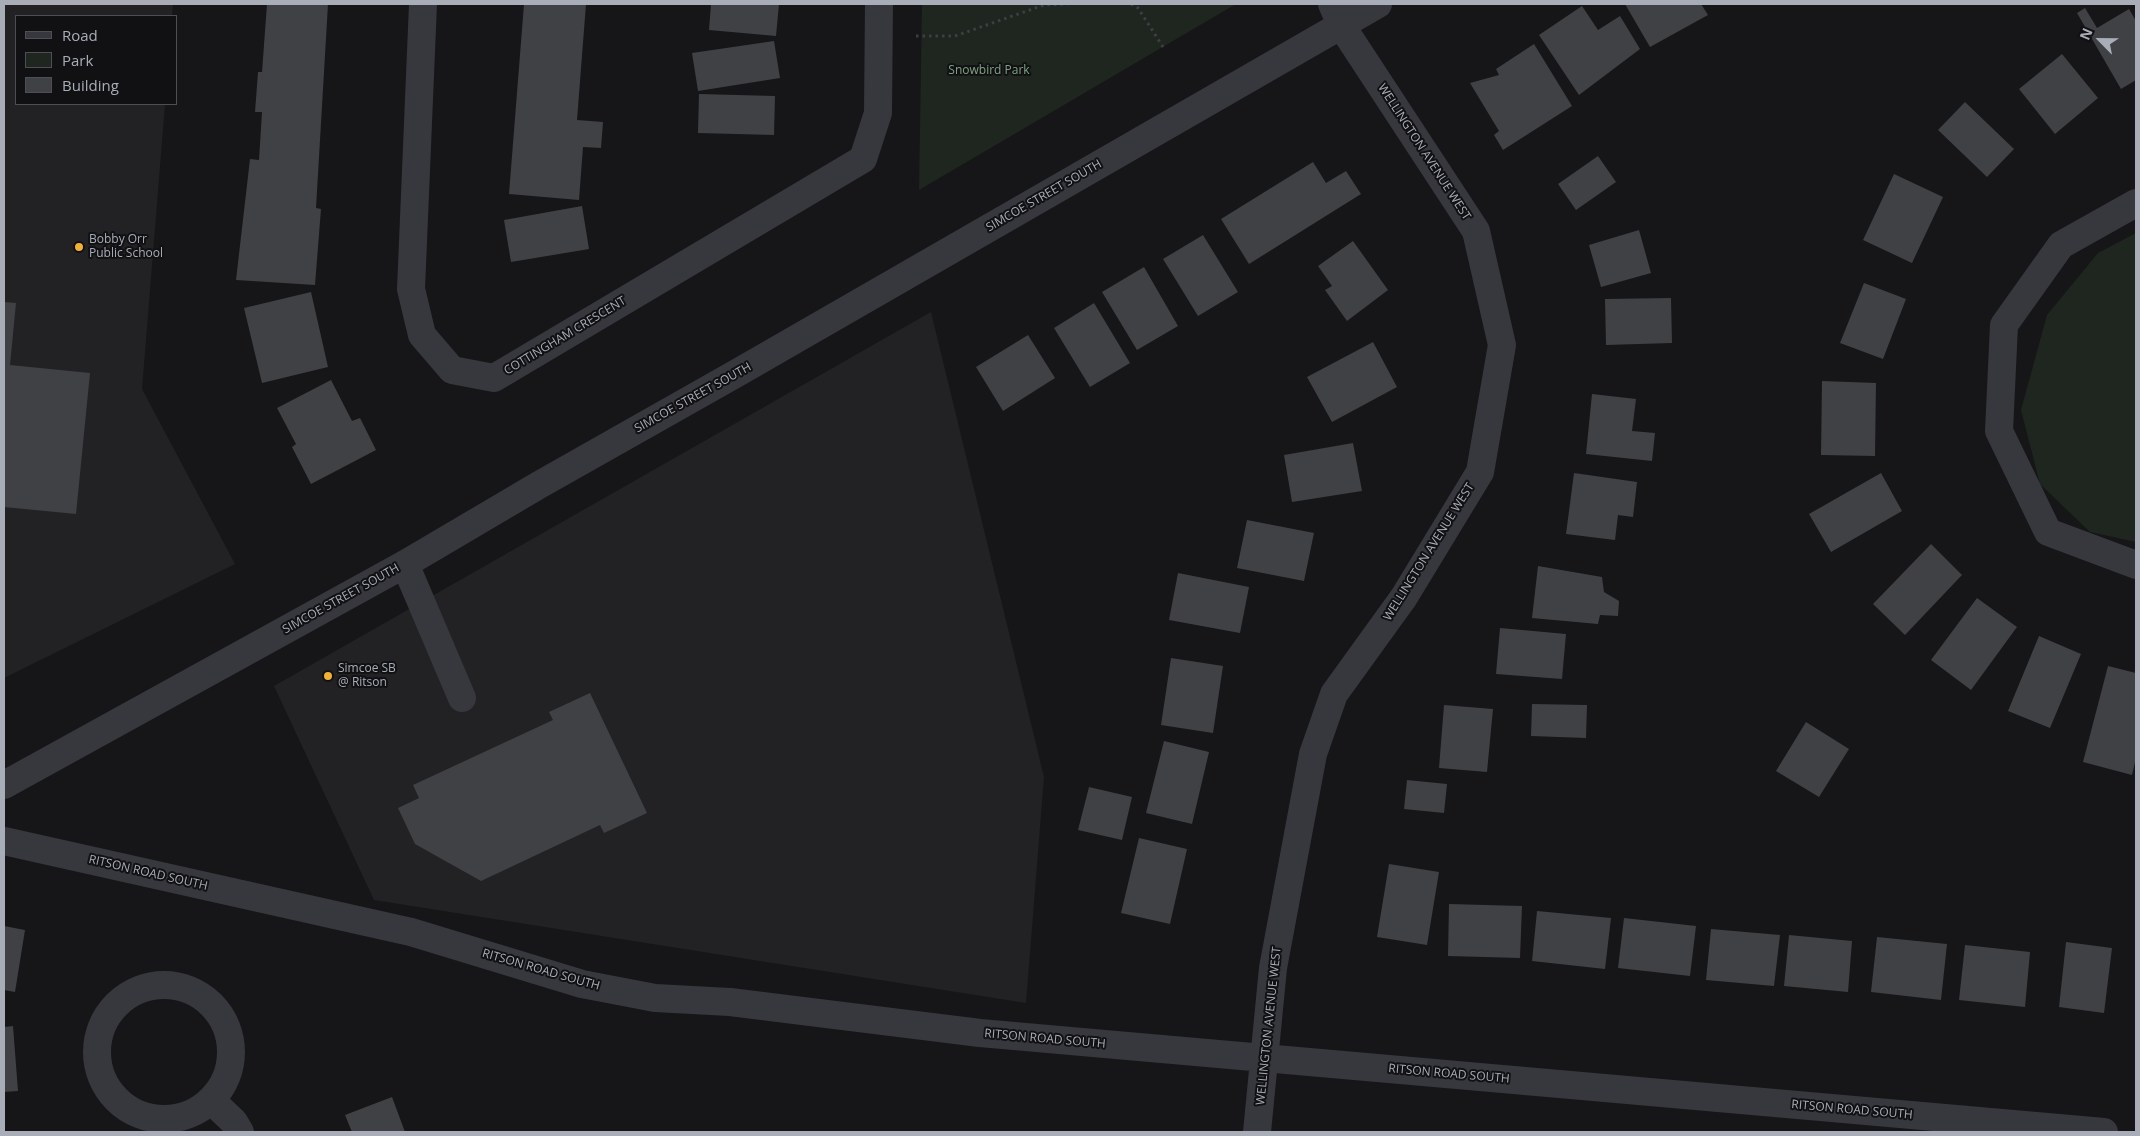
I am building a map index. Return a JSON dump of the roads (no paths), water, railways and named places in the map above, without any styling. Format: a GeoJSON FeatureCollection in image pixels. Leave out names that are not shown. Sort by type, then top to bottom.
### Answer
{"type":"FeatureCollection","features":[{"type":"Feature","properties":{"kind":"street","name":"COTTINGHAM CRESCENT"},"geometry":{"type":"LineString","coordinates":[[424,4],[411,289],[422,335],[452,370],[494,378],[863,159],[878,113],[879,4]]}},
{"type":"Feature","properties":{"kind":"street","name":"SIMCOE STREET SOUTH"},"geometry":{"type":"LineString","coordinates":[[4,785],[406,564],[539,485],[746,368],[1336,14],[1378,4]]}},
{"type":"Feature","properties":{"kind":"street","name":"WELLINGTON AVENUE WEST"},"geometry":{"type":"LineString","coordinates":[[1257,1132],[1273,968],[1313,754],[1334,694],[1404,597],[1480,472],[1502,345],[1476,231],[1336,14]]}},
{"type":"Feature","properties":{"kind":"street"},"geometry":{"type":"LineString","coordinates":[[2136,203],[2061,245],[2004,325],[1999,431],[2048,532],[2136,565]]}},
{"type":"Feature","properties":{"kind":"street"},"geometry":{"type":"LineString","coordinates":[[406,564],[462,698]]}},
{"type":"Feature","properties":{"kind":"street","name":"RITSON ROAD SOUTH"},"geometry":{"type":"LineString","coordinates":[[4,841],[411,932],[582,984],[656,998],[730,1002],[980,1033],[2104,1132]]}},
{"type":"Feature","properties":{"kind":"street"},"geometry":{"type":"LineString","coordinates":[[164,985],[186,988],[207,1000],[222,1017],[230,1038],[231,1061],[225,1082],[212,1101],[194,1113],[172,1119],[158,1119],[130,1111],[114,1097],[102,1079],[97,1051],[99,1036],[108,1016],[122,1000],[142,989],[164,985]]}},
{"type":"Feature","properties":{"kind":"street"},"geometry":{"type":"LineString","coordinates":[[212,1101],[234,1122],[240,1132]]}},
{"type":"Feature","properties":{"kind":"place","name":"Bobby Orr Public School"},"geometry":{"type":"Point","coordinates":[79,247]}},
{"type":"Feature","properties":{"kind":"place","name":"Simcoe SB @ Ritson"},"geometry":{"type":"Point","coordinates":[328,676]}},
{"type":"Feature","properties":{"kind":"park label","name":"Snowbird Park"},"geometry":{"type":"Point","coordinates":[989,71]}}]}
